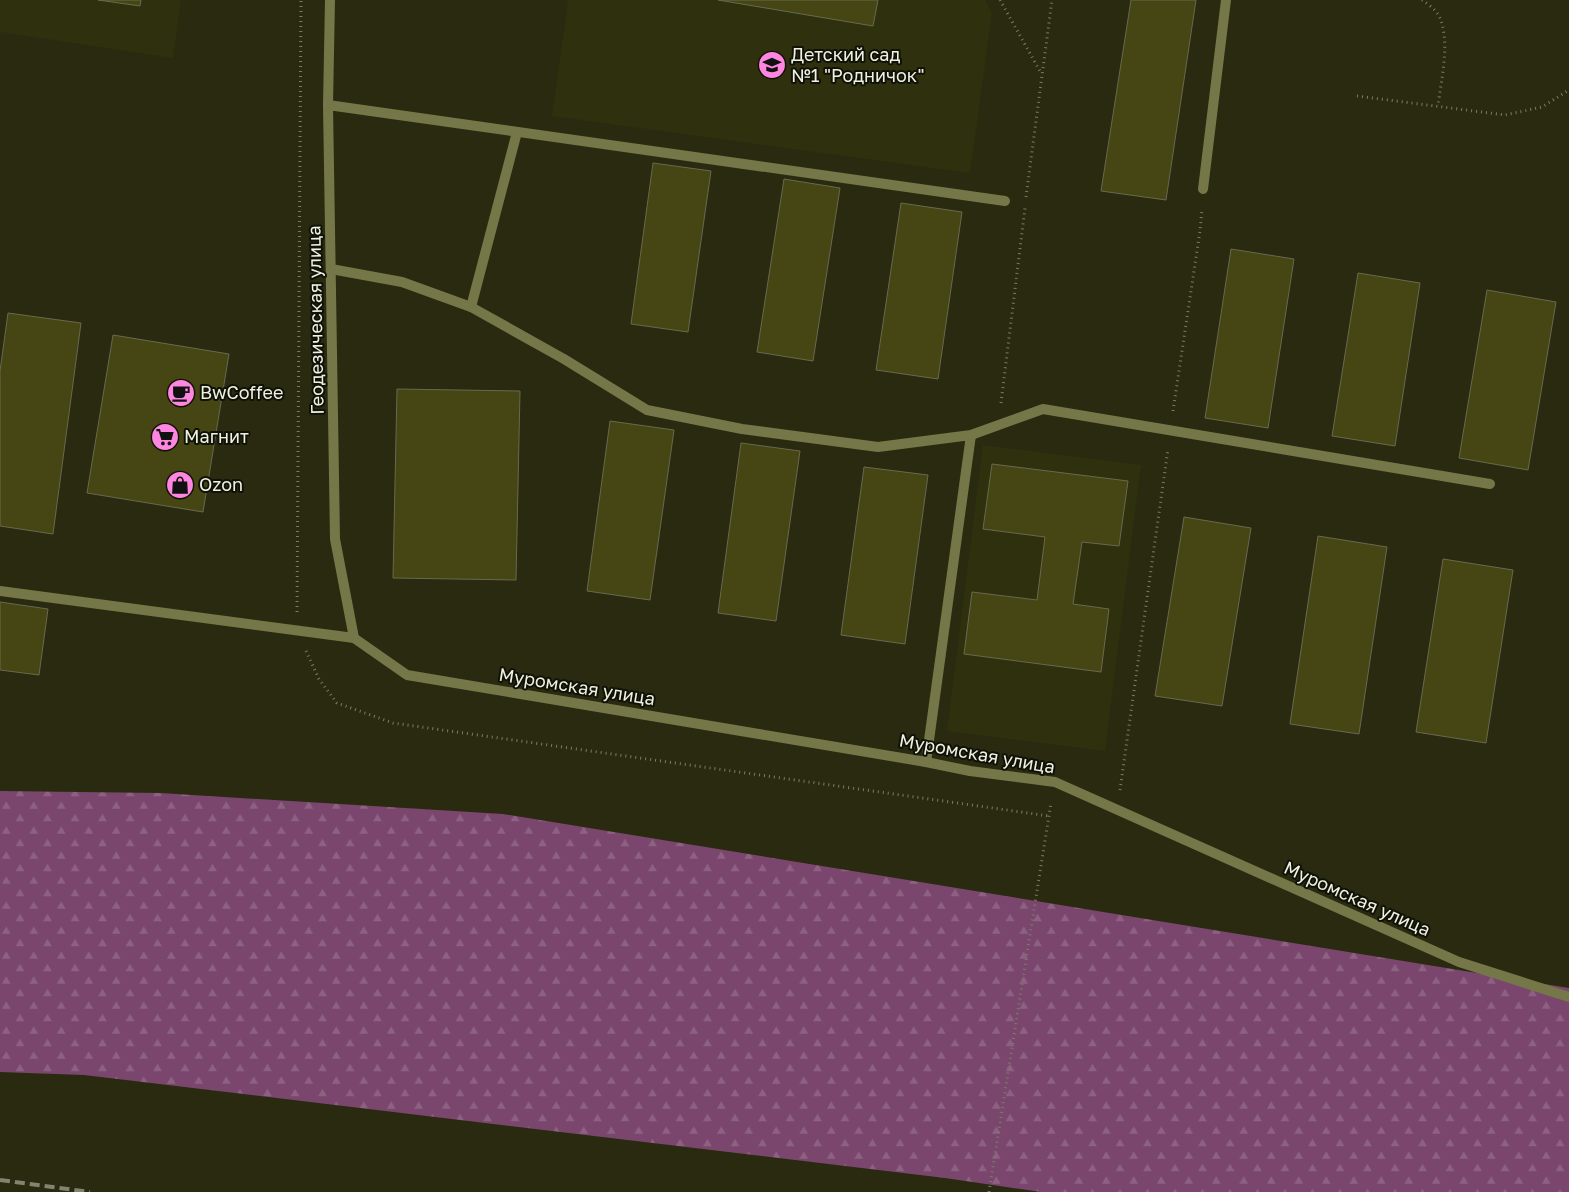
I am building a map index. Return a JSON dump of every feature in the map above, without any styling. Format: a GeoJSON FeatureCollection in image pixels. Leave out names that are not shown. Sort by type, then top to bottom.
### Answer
{"type":"FeatureCollection","features":[{"type":"Feature","properties":{"kind":"street","name":"Геодезическая улица"},"geometry":{"type":"LineString","coordinates":[[330,0],[328,105],[335,539],[354,638]]}},
{"type":"Feature","properties":{"kind":"street"},"geometry":{"type":"LineString","coordinates":[[1203,189],[1226,0]]}},
{"type":"Feature","properties":{"kind":"street"},"geometry":{"type":"LineString","coordinates":[[328,105],[1005,201]]}},
{"type":"Feature","properties":{"kind":"street"},"geometry":{"type":"LineString","coordinates":[[471,307],[517,132]]}},
{"type":"Feature","properties":{"kind":"street"},"geometry":{"type":"LineString","coordinates":[[331,269],[402,282],[471,307],[564,358],[647,410],[742,429],[878,447],[972,436],[1043,409],[1490,484]]}},
{"type":"Feature","properties":{"kind":"street"},"geometry":{"type":"LineString","coordinates":[[926,762],[972,436]]}},
{"type":"Feature","properties":{"kind":"street"},"geometry":{"type":"LineString","coordinates":[[0,591],[354,638]]}},
{"type":"Feature","properties":{"kind":"street","name":"Муромская улица"},"geometry":{"type":"LineString","coordinates":[[354,638],[407,675],[970,771],[1055,782],[1459,962],[1569,997]]}},
{"type":"Feature","properties":{"kind":"path"},"geometry":{"type":"LineString","coordinates":[[301,0],[297,630],[318,679],[337,703],[393,723],[1049,816]]}},
{"type":"Feature","properties":{"kind":"path"},"geometry":{"type":"LineString","coordinates":[[1000,0],[1041,74]]}},
{"type":"Feature","properties":{"kind":"path"},"geometry":{"type":"LineString","coordinates":[[998,426],[1041,74],[1052,0]]}},
{"type":"Feature","properties":{"kind":"path"},"geometry":{"type":"LineString","coordinates":[[1422,0],[1439,16],[1444,34],[1445,48],[1438,106]]}},
{"type":"Feature","properties":{"kind":"path"},"geometry":{"type":"LineString","coordinates":[[1357,96],[1504,115],[1542,107],[1569,90]]}},
{"type":"Feature","properties":{"kind":"path"},"geometry":{"type":"LineString","coordinates":[[1118,810],[1170,430],[1200,231],[1203,189]]}},
{"type":"Feature","properties":{"kind":"path"},"geometry":{"type":"LineString","coordinates":[[989,1192],[1055,782]]}},
{"type":"Feature","properties":{"kind":"shaded area"},"geometry":{"type":"Polygon","coordinates":[[[0,0],[181,0],[173,58],[0,32],[0,0]]]}},
{"type":"Feature","properties":{"kind":"shaded area","name":"Детский сад №1 \"Родничок\""},"geometry":{"type":"Polygon","coordinates":[[[568,0],[985,0],[992,13],[970,173],[552,116],[568,0]]]}},
{"type":"Feature","properties":{"kind":"shaded area"},"geometry":{"type":"Polygon","coordinates":[[[983,445],[1141,465],[1105,751],[947,731],[983,445]]]}},
{"type":"Feature","properties":{"kind":"green space"},"geometry":{"type":"Polygon","coordinates":[[[0,791],[160,793],[503,814],[1569,988],[1569,1192],[1041,1192],[945,1178],[84,1075],[0,1072],[0,791]]]}},
{"type":"Feature","properties":{"kind":"building"},"geometry":{"type":"Polygon","coordinates":[[[98,0],[141,0],[140,6],[98,0]]]}},
{"type":"Feature","properties":{"kind":"building"},"geometry":{"type":"Polygon","coordinates":[[[718,0],[878,0],[873,26],[718,0]]]}},
{"type":"Feature","properties":{"kind":"building"},"geometry":{"type":"Polygon","coordinates":[[[1131,0],[1196,0],[1166,200],[1101,191],[1131,0]]]}},
{"type":"Feature","properties":{"kind":"building"},"geometry":{"type":"Polygon","coordinates":[[[653,163],[711,171],[688,332],[631,324],[653,163]]]}},
{"type":"Feature","properties":{"kind":"building"},"geometry":{"type":"Polygon","coordinates":[[[784,179],[840,188],[813,361],[757,352],[784,179]]]}},
{"type":"Feature","properties":{"kind":"building"},"geometry":{"type":"Polygon","coordinates":[[[901,203],[962,212],[938,379],[876,370],[901,203]]]}},
{"type":"Feature","properties":{"kind":"building"},"geometry":{"type":"Polygon","coordinates":[[[1231,249],[1294,259],[1268,428],[1205,418],[1231,249]]]}},
{"type":"Feature","properties":{"kind":"building"},"geometry":{"type":"Polygon","coordinates":[[[1358,273],[1420,283],[1395,446],[1332,436],[1358,273]]]}},
{"type":"Feature","properties":{"kind":"building"},"geometry":{"type":"Polygon","coordinates":[[[1487,290],[1556,302],[1528,470],[1459,458],[1487,290]]]}},
{"type":"Feature","properties":{"kind":"building"},"geometry":{"type":"Polygon","coordinates":[[[8,313],[81,323],[53,534],[0,526],[0,371],[8,313]]]}},
{"type":"Feature","properties":{"kind":"building"},"geometry":{"type":"Polygon","coordinates":[[[113,335],[229,354],[203,512],[87,493],[113,335]]]}},
{"type":"Feature","properties":{"kind":"building"},"geometry":{"type":"Polygon","coordinates":[[[397,389],[520,391],[516,580],[393,578],[397,389]]]}},
{"type":"Feature","properties":{"kind":"building"},"geometry":{"type":"Polygon","coordinates":[[[610,421],[674,430],[650,600],[587,591],[610,421]]]}},
{"type":"Feature","properties":{"kind":"building"},"geometry":{"type":"Polygon","coordinates":[[[741,443],[800,451],[776,621],[718,613],[741,443]]]}},
{"type":"Feature","properties":{"kind":"building"},"geometry":{"type":"Polygon","coordinates":[[[992,464],[1128,481],[1119,546],[1082,542],[1073,604],[1109,609],[1101,672],[964,654],[972,592],[1037,600],[1045,537],[983,529],[992,464]]]}},
{"type":"Feature","properties":{"kind":"building"},"geometry":{"type":"Polygon","coordinates":[[[864,467],[928,475],[905,644],[841,635],[864,467]]]}},
{"type":"Feature","properties":{"kind":"building"},"geometry":{"type":"Polygon","coordinates":[[[1184,517],[1251,528],[1222,706],[1155,696],[1184,517]]]}},
{"type":"Feature","properties":{"kind":"building"},"geometry":{"type":"Polygon","coordinates":[[[1318,536],[1387,547],[1359,734],[1290,724],[1318,536]]]}},
{"type":"Feature","properties":{"kind":"building"},"geometry":{"type":"Polygon","coordinates":[[[1443,559],[1513,570],[1486,743],[1416,732],[1443,559]]]}},
{"type":"Feature","properties":{"kind":"building"},"geometry":{"type":"Polygon","coordinates":[[[0,602],[48,609],[39,675],[0,670],[0,602]]]}},
{"type":"Feature","properties":{"kind":"railway"},"geometry":{"type":"LineString","coordinates":[[0,1180],[90,1192]]}},
{"type":"Feature","properties":{"kind":"place","name":"Детский сад №1 \"Родничок\""},"geometry":{"type":"Point","coordinates":[772,65]}},
{"type":"Feature","properties":{"kind":"place","name":"BwCoffee"},"geometry":{"type":"Point","coordinates":[181,393]}},
{"type":"Feature","properties":{"kind":"place","name":"Магнит"},"geometry":{"type":"Point","coordinates":[165,437]}},
{"type":"Feature","properties":{"kind":"place","name":"Ozon"},"geometry":{"type":"Point","coordinates":[180,485]}}]}
